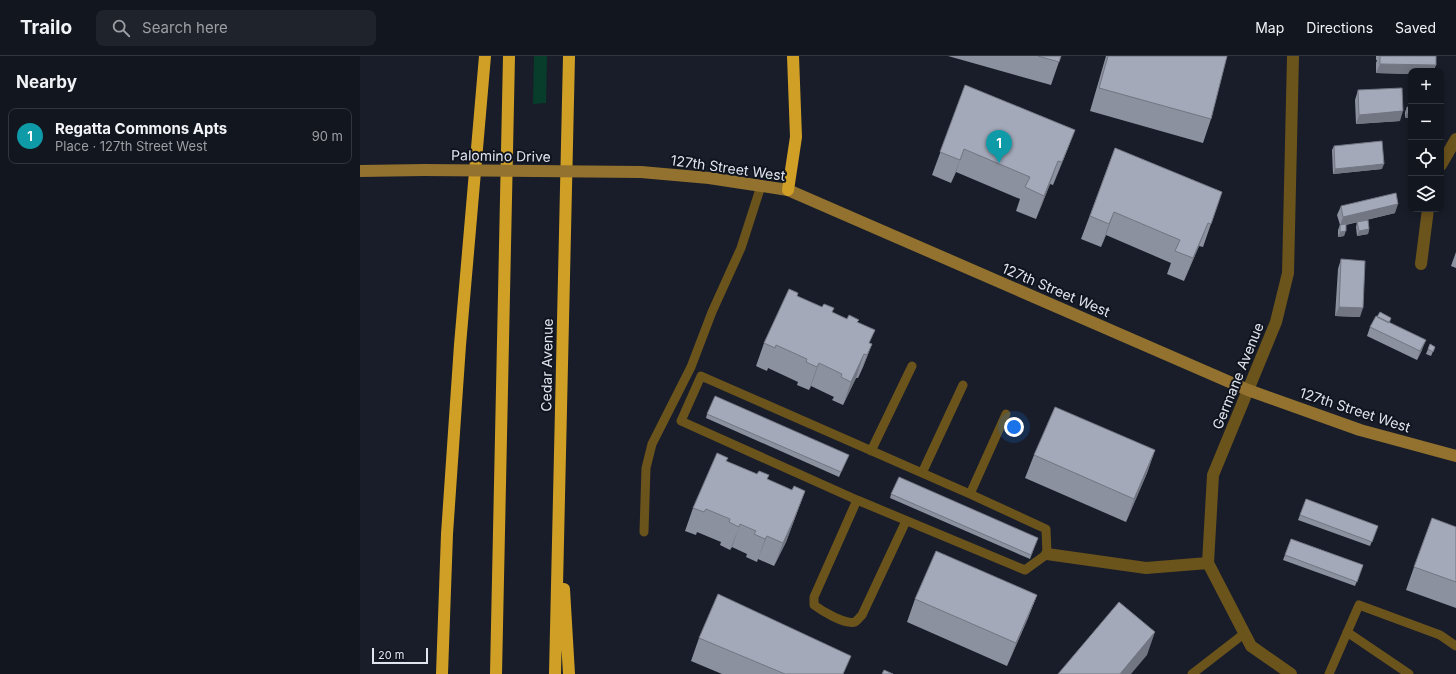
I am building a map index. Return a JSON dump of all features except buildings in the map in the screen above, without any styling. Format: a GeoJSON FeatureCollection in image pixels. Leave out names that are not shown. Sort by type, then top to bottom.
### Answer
{"type":"FeatureCollection","features":[{"type":"Feature","properties":{"kind":"highway"},"geometry":{"type":"LineString","coordinates":[[442,674],[447,534],[458,368],[485,56]]}},
{"type":"Feature","properties":{"kind":"highway"},"geometry":{"type":"LineString","coordinates":[[496,674],[509,56]]}},
{"type":"Feature","properties":{"kind":"highway","name":"Cedar Avenue"},"geometry":{"type":"LineString","coordinates":[[555,674],[569,56]]}},
{"type":"Feature","properties":{"kind":"highway"},"geometry":{"type":"LineString","coordinates":[[788,190],[796,137],[793,56]]}},
{"type":"Feature","properties":{"kind":"highway"},"geometry":{"type":"LineString","coordinates":[[559,505],[569,674]]}},
{"type":"Feature","properties":{"kind":"street","name":"Germane Avenue"},"geometry":{"type":"LineString","coordinates":[[1208,563],[1213,475],[1276,322],[1288,273],[1293,56]]}},
{"type":"Feature","properties":{"kind":"street"},"geometry":{"type":"LineString","coordinates":[[1444,160],[1456,138]]}},
{"type":"Feature","properties":{"kind":"street","name":"Palomino Drive"},"geometry":{"type":"LineString","coordinates":[[360,171],[424,170],[641,172]]}},
{"type":"Feature","properties":{"kind":"street","name":"127th Street West"},"geometry":{"type":"LineString","coordinates":[[641,172],[709,178],[788,190],[1248,390],[1360,430],[1456,456]]}},
{"type":"Feature","properties":{"kind":"street"},"geometry":{"type":"LineString","coordinates":[[1421,264],[1428,212]]}},
{"type":"Feature","properties":{"kind":"street"},"geometry":{"type":"LineString","coordinates":[[1047,554],[1146,568],[1208,563],[1251,646],[1291,674]]}},
{"type":"Feature","properties":{"kind":"lane"},"geometry":{"type":"LineString","coordinates":[[644,532],[646,468],[652,444],[691,367],[712,312],[741,248],[761,186]]}},
{"type":"Feature","properties":{"kind":"lane"},"geometry":{"type":"LineString","coordinates":[[871,451],[912,366]]}},
{"type":"Feature","properties":{"kind":"lane"},"geometry":{"type":"LineString","coordinates":[[701,376],[922,474],[1046,529],[1047,554],[1025,570],[857,500],[681,421],[701,376]]}},
{"type":"Feature","properties":{"kind":"lane"},"geometry":{"type":"LineString","coordinates":[[922,474],[963,385]]}},
{"type":"Feature","properties":{"kind":"lane"},"geometry":{"type":"LineString","coordinates":[[970,494],[1006,414]]}},
{"type":"Feature","properties":{"kind":"lane"},"geometry":{"type":"LineString","coordinates":[[857,500],[814,597],[814,605],[824,612],[848,622],[856,622],[862,615],[906,520]]}},
{"type":"Feature","properties":{"kind":"lane"},"geometry":{"type":"LineString","coordinates":[[1329,674],[1359,605],[1440,634],[1456,646]]}},
{"type":"Feature","properties":{"kind":"lane"},"geometry":{"type":"LineString","coordinates":[[1347,632],[1409,674]]}},
{"type":"Feature","properties":{"kind":"lane"},"geometry":{"type":"LineString","coordinates":[[1192,674],[1245,633]]}},
{"type":"Feature","properties":{"kind":"green space"},"geometry":{"type":"Polygon","coordinates":[[[534,56],[547,56],[546,103],[533,104],[534,56]]]}},
{"type":"Feature","properties":{"kind":"place","name":"Regatta Commons Apts"},"geometry":{"type":"Point","coordinates":[999,163]}}]}
